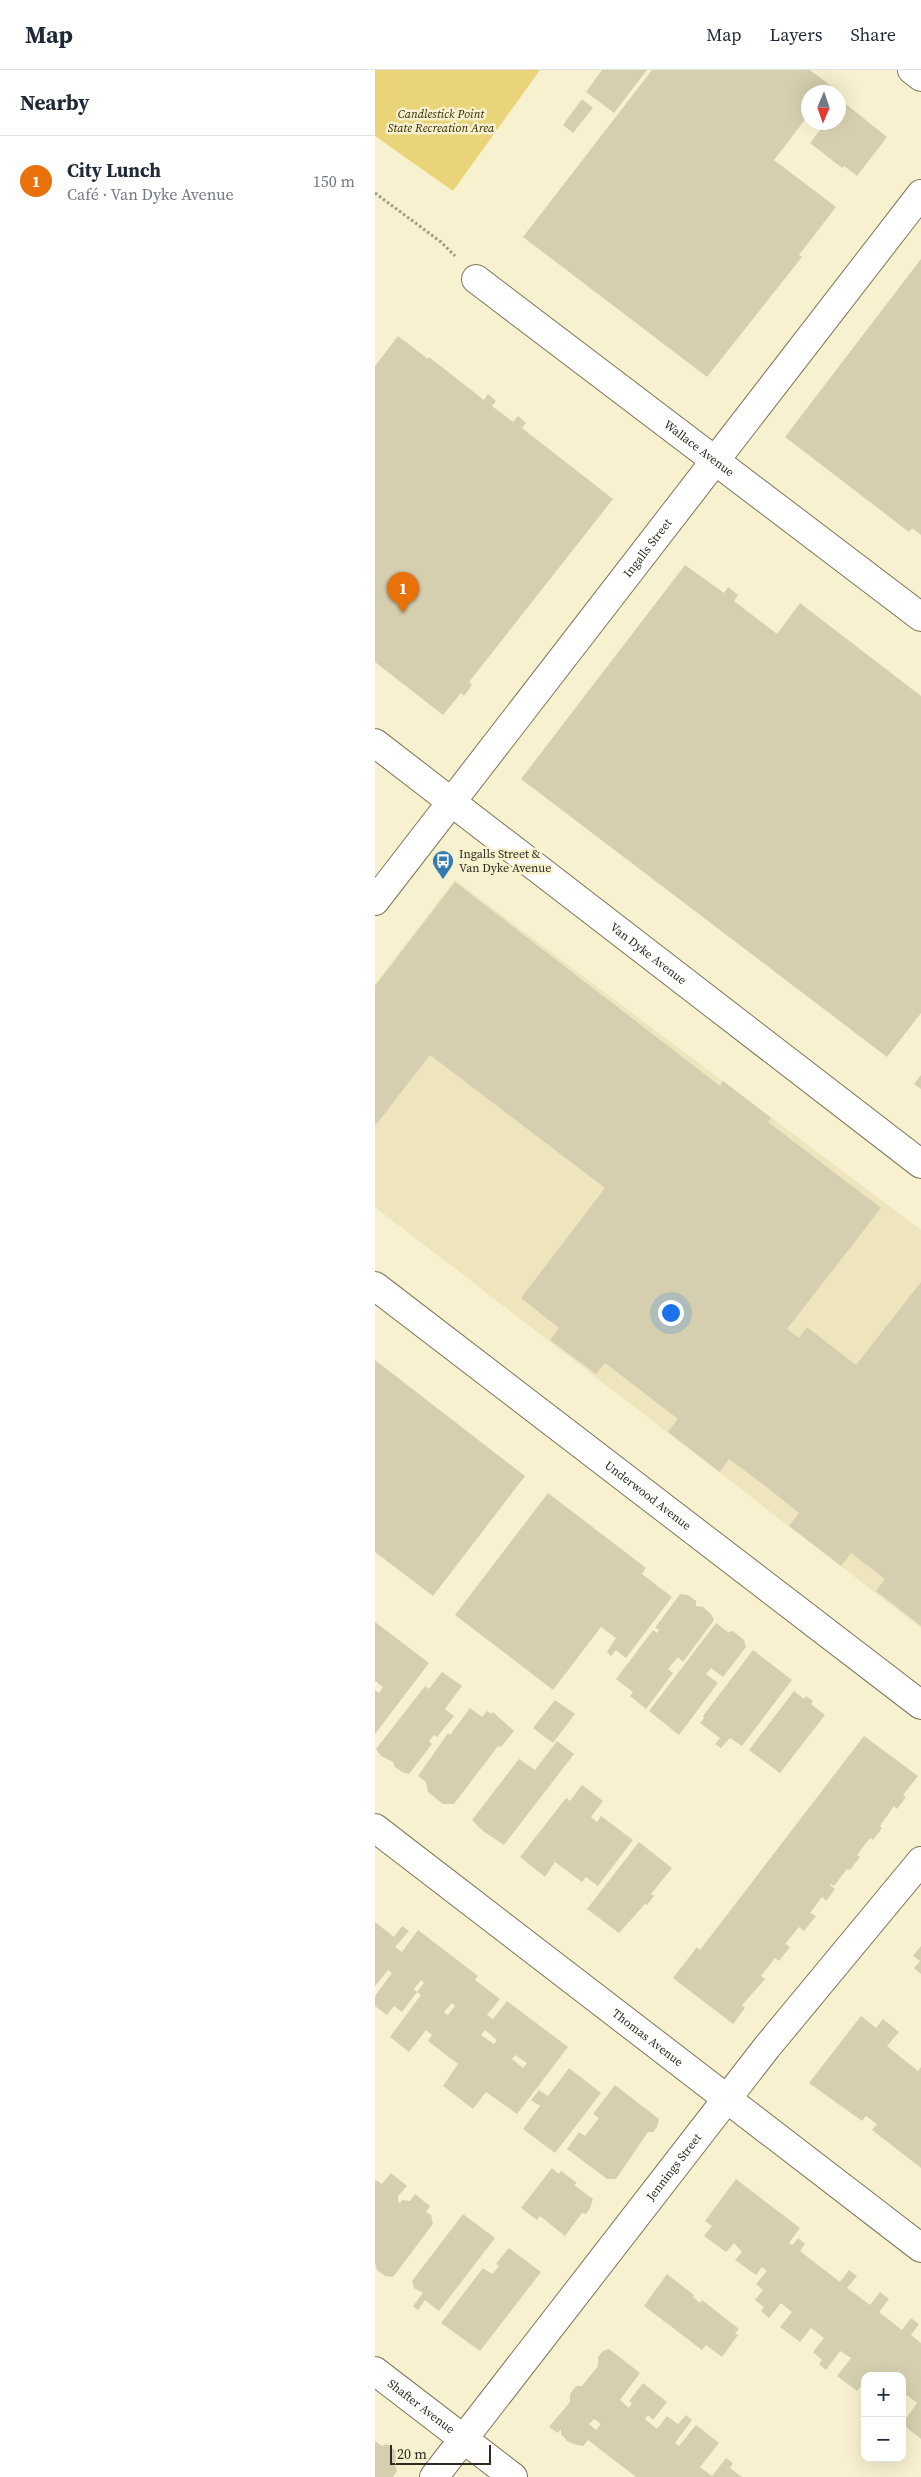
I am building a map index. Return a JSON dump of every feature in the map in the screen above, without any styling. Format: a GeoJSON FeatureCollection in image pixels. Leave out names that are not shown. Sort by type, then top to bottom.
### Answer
{"type":"FeatureCollection","features":[{"type":"Feature","properties":{"kind":"street"},"geometry":{"type":"LineString","coordinates":[[912,70],[921,77]]}},
{"type":"Feature","properties":{"kind":"street","name":"Ingalls Street"},"geometry":{"type":"LineString","coordinates":[[375,901],[921,194]]}},
{"type":"Feature","properties":{"kind":"street","name":"Wallace Avenue"},"geometry":{"type":"LineString","coordinates":[[476,279],[921,617]]}},
{"type":"Feature","properties":{"kind":"street","name":"Van Dyke Avenue"},"geometry":{"type":"LineString","coordinates":[[375,743],[921,1164]]}},
{"type":"Feature","properties":{"kind":"street","name":"Underwood Avenue"},"geometry":{"type":"LineString","coordinates":[[375,1286],[921,1705]]}},
{"type":"Feature","properties":{"kind":"street","name":"Thomas Avenue"},"geometry":{"type":"LineString","coordinates":[[375,1828],[921,2248]]}},
{"type":"Feature","properties":{"kind":"street","name":"Jennings Street"},"geometry":{"type":"LineString","coordinates":[[435,2477],[767,2046],[921,1861]]}},
{"type":"Feature","properties":{"kind":"street","name":"Shafter Avenue"},"geometry":{"type":"LineString","coordinates":[[375,2371],[513,2477]]}},
{"type":"Feature","properties":{"kind":"path"},"geometry":{"type":"LineString","coordinates":[[375,193],[441,242],[476,279]]}},
{"type":"Feature","properties":{"kind":"shaded area"},"geometry":{"type":"Polygon","coordinates":[[[455,880],[921,1230],[921,1628],[375,1207],[375,984],[455,880]]]}},
{"type":"Feature","properties":{"kind":"green space","name":"Candlestick Point State Recreation Area"},"geometry":{"type":"Polygon","coordinates":[[[375,70],[540,70],[453,191],[375,136],[375,70]]]}},
{"type":"Feature","properties":{"kind":"building"},"geometry":{"type":"Polygon","coordinates":[[[602,70],[647,70],[614,113],[586,92],[602,70]]]}},
{"type":"Feature","properties":{"kind":"building"},"geometry":{"type":"Polygon","coordinates":[[[652,70],[810,70],[830,85],[801,85],[801,125],[774,160],[836,207],[799,255],[802,257],[707,377],[523,237],[652,70]]]}},
{"type":"Feature","properties":{"kind":"building"},"geometry":{"type":"Polygon","coordinates":[[[582,99],[593,108],[573,133],[563,125],[582,99]]]}},
{"type":"Feature","properties":{"kind":"building"},"geometry":{"type":"Polygon","coordinates":[[[846,104],[887,137],[857,176],[844,166],[842,168],[810,143],[820,130],[846,130],[846,104]]]}},
{"type":"Feature","properties":{"kind":"building"},"geometry":{"type":"Polygon","coordinates":[[[921,259],[921,535],[912,528],[909,532],[785,437],[921,259]]]}},
{"type":"Feature","properties":{"kind":"building"},"geometry":{"type":"Polygon","coordinates":[[[398,336],[428,359],[429,357],[484,400],[488,394],[496,401],[492,406],[513,422],[518,416],[526,423],[522,428],[613,499],[469,682],[472,685],[464,696],[461,693],[443,715],[375,662],[375,366],[398,336]]]}},
{"type":"Feature","properties":{"kind":"building"},"geometry":{"type":"Polygon","coordinates":[[[685,565],[724,593],[728,587],[738,595],[734,601],[777,634],[800,603],[921,696],[921,1013],[887,1057],[521,779],[685,565]]]}},
{"type":"Feature","properties":{"kind":"building"},"geometry":{"type":"Polygon","coordinates":[[[455,882],[720,1086],[723,1081],[771,1118],[768,1122],[881,1208],[787,1329],[799,1338],[807,1327],[856,1365],[921,1282],[921,1626],[876,1591],[885,1579],[851,1553],[841,1566],[789,1526],[799,1513],[764,1485],[729,1459],[720,1472],[668,1432],[678,1419],[605,1363],[596,1374],[550,1340],[559,1328],[521,1298],[605,1188],[430,1055],[375,1126],[375,986],[455,882]]]}},
{"type":"Feature","properties":{"kind":"building"},"geometry":{"type":"Polygon","coordinates":[[[921,1075],[921,1089],[914,1084],[921,1075]]]}},
{"type":"Feature","properties":{"kind":"building"},"geometry":{"type":"Polygon","coordinates":[[[375,1360],[525,1476],[433,1596],[375,1552],[375,1360]]]}},
{"type":"Feature","properties":{"kind":"building"},"geometry":{"type":"Polygon","coordinates":[[[548,1493],[646,1568],[642,1574],[672,1597],[626,1658],[616,1650],[611,1656],[607,1652],[616,1638],[601,1627],[553,1690],[455,1615],[548,1493]]]}},
{"type":"Feature","properties":{"kind":"building"},"geometry":{"type":"Polygon","coordinates":[[[680,1594],[688,1595],[696,1601],[696,1606],[703,1607],[711,1614],[714,1620],[683,1662],[678,1657],[668,1669],[673,1673],[646,1709],[630,1696],[633,1692],[616,1679],[653,1630],[657,1633],[659,1630],[655,1628],[680,1594]]]}},
{"type":"Feature","properties":{"kind":"building"},"geometry":{"type":"Polygon","coordinates":[[[375,1622],[429,1663],[375,1734],[375,1690],[379,1693],[383,1687],[375,1681],[375,1622]]]}},
{"type":"Feature","properties":{"kind":"building"},"geometry":{"type":"Polygon","coordinates":[[[716,1623],[728,1632],[733,1631],[744,1640],[746,1647],[723,1677],[711,1668],[706,1674],[718,1683],[679,1735],[649,1711],[716,1623]]]}},
{"type":"Feature","properties":{"kind":"building"},"geometry":{"type":"Polygon","coordinates":[[[753,1650],[792,1680],[742,1746],[730,1738],[721,1748],[715,1744],[720,1738],[700,1723],[704,1718],[703,1716],[753,1650]]]}},
{"type":"Feature","properties":{"kind":"building"},"geometry":{"type":"Polygon","coordinates":[[[442,1672],[462,1686],[445,1709],[454,1716],[437,1737],[434,1735],[429,1741],[432,1744],[409,1774],[402,1772],[395,1767],[393,1762],[381,1756],[376,1749],[425,1686],[429,1689],[442,1672]]]}},
{"type":"Feature","properties":{"kind":"building"},"geometry":{"type":"Polygon","coordinates":[[[794,1691],[804,1699],[806,1696],[813,1701],[811,1704],[825,1715],[780,1773],[749,1750],[794,1691]]]}},
{"type":"Feature","properties":{"kind":"building"},"geometry":{"type":"Polygon","coordinates":[[[555,1700],[575,1714],[553,1743],[533,1728],[555,1700]]]}},
{"type":"Feature","properties":{"kind":"building"},"geometry":{"type":"Polygon","coordinates":[[[470,1708],[482,1717],[487,1711],[492,1714],[493,1712],[514,1731],[501,1747],[498,1746],[454,1804],[443,1804],[428,1792],[426,1782],[418,1776],[448,1733],[450,1735],[470,1708]]]}},
{"type":"Feature","properties":{"kind":"building"},"geometry":{"type":"Polygon","coordinates":[[[864,1736],[918,1776],[903,1795],[906,1797],[897,1809],[894,1806],[873,1840],[870,1838],[857,1855],[860,1857],[850,1870],[847,1869],[834,1886],[830,1885],[835,1889],[826,1901],[822,1897],[810,1913],[816,1916],[804,1931],[799,1927],[785,1944],[790,1947],[779,1961],[775,1958],[761,1976],[765,1979],[742,2005],[745,2008],[733,2024],[673,1978],[697,1947],[700,1950],[864,1736]]]}},
{"type":"Feature","properties":{"kind":"building"},"geometry":{"type":"Polygon","coordinates":[[[557,1741],[574,1754],[504,1845],[483,1831],[472,1820],[519,1759],[535,1770],[557,1741]]]}},
{"type":"Feature","properties":{"kind":"building"},"geometry":{"type":"Polygon","coordinates":[[[582,1785],[603,1801],[591,1817],[597,1822],[601,1816],[633,1840],[598,1886],[586,1877],[582,1882],[555,1862],[545,1877],[520,1857],[566,1798],[570,1801],[582,1785]]]}},
{"type":"Feature","properties":{"kind":"building"},"geometry":{"type":"Polygon","coordinates":[[[639,1842],[672,1868],[651,1894],[654,1896],[647,1905],[645,1904],[619,1933],[587,1909],[639,1842]]]}},
{"type":"Feature","properties":{"kind":"building"},"geometry":{"type":"Polygon","coordinates":[[[375,1922],[394,1937],[402,1926],[409,1931],[395,1947],[402,1952],[418,1930],[478,1976],[475,1980],[500,1999],[487,2015],[493,2019],[507,2001],[568,2047],[517,2114],[486,2092],[473,2109],[443,2086],[458,2064],[428,2041],[432,2035],[426,2030],[409,2052],[390,2037],[421,1995],[417,1992],[402,2012],[394,2006],[387,2015],[375,2006],[375,1996],[392,1973],[388,1970],[375,1986],[375,1922]],[[421,1980],[414,1989],[417,1992],[424,1983],[421,1980]],[[452,2003],[444,2012],[448,2015],[455,2006],[452,2003]],[[485,2030],[481,2035],[494,2044],[497,2040],[485,2030]],[[515,2055],[512,2059],[523,2068],[527,2063],[515,2055]]]}},
{"type":"Feature","properties":{"kind":"building"},"geometry":{"type":"Polygon","coordinates":[[[921,1946],[921,1974],[914,1968],[920,1961],[913,1956],[921,1946]]]}},
{"type":"Feature","properties":{"kind":"building"},"geometry":{"type":"Polygon","coordinates":[[[861,2016],[876,2028],[883,2019],[899,2032],[887,2046],[918,2071],[921,2067],[921,2168],[872,2130],[877,2124],[866,2116],[862,2121],[809,2083],[861,2016]]]}},
{"type":"Feature","properties":{"kind":"building"},"geometry":{"type":"Polygon","coordinates":[[[569,2068],[601,2093],[555,2153],[523,2129],[540,2106],[531,2100],[539,2090],[548,2096],[569,2068]]]}},
{"type":"Feature","properties":{"kind":"building"},"geometry":{"type":"Polygon","coordinates":[[[615,2085],[659,2119],[657,2127],[653,2132],[648,2132],[616,2179],[607,2179],[567,2149],[579,2132],[585,2136],[599,2118],[593,2114],[615,2085]]]}},
{"type":"Feature","properties":{"kind":"building"},"geometry":{"type":"Polygon","coordinates":[[[552,2168],[559,2174],[561,2171],[577,2183],[574,2185],[593,2199],[586,2214],[582,2213],[565,2236],[540,2216],[537,2220],[521,2208],[552,2168]]]}},
{"type":"Feature","properties":{"kind":"building"},"geometry":{"type":"Polygon","coordinates":[[[391,2173],[407,2186],[398,2196],[398,2201],[400,2203],[402,2200],[410,2201],[415,2194],[430,2206],[426,2212],[431,2215],[433,2224],[393,2277],[385,2276],[377,2270],[375,2263],[375,2180],[382,2184],[391,2173]]]}},
{"type":"Feature","properties":{"kind":"building"},"geometry":{"type":"Polygon","coordinates":[[[736,2179],[800,2228],[789,2243],[793,2245],[798,2238],[805,2244],[800,2251],[840,2282],[849,2270],[857,2276],[847,2288],[870,2305],[880,2292],[889,2299],[879,2312],[902,2330],[911,2318],[919,2324],[911,2335],[921,2343],[921,2439],[906,2427],[906,2418],[917,2403],[907,2395],[906,2396],[906,2372],[861,2372],[861,2386],[857,2391],[837,2376],[851,2358],[840,2351],[826,2370],[819,2364],[822,2360],[813,2352],[824,2338],[811,2328],[800,2342],[780,2327],[792,2312],[781,2303],[769,2318],[761,2311],[764,2307],[755,2300],[763,2290],[756,2284],[767,2271],[762,2267],[756,2275],[735,2260],[742,2252],[734,2243],[726,2252],[704,2236],[712,2226],[705,2221],[736,2179]]]}},
{"type":"Feature","properties":{"kind":"building"},"geometry":{"type":"Polygon","coordinates":[[[463,2214],[495,2238],[439,2311],[425,2300],[418,2310],[413,2306],[423,2293],[414,2288],[412,2281],[463,2214]]]}},
{"type":"Feature","properties":{"kind":"building"},"geometry":{"type":"Polygon","coordinates":[[[509,2248],[541,2272],[480,2351],[441,2323],[483,2268],[492,2274],[499,2266],[496,2264],[509,2248]]]}},
{"type":"Feature","properties":{"kind":"building"},"geometry":{"type":"Polygon","coordinates":[[[667,2274],[694,2295],[693,2297],[700,2303],[702,2300],[739,2329],[735,2333],[738,2335],[722,2357],[706,2345],[702,2350],[644,2306],[667,2274]]]}},
{"type":"Feature","properties":{"kind":"building"},"geometry":{"type":"Polygon","coordinates":[[[609,2349],[640,2373],[620,2400],[629,2408],[632,2403],[629,2401],[643,2383],[667,2402],[653,2420],[648,2415],[645,2419],[657,2429],[667,2416],[678,2424],[686,2415],[692,2420],[675,2443],[679,2446],[696,2425],[719,2443],[700,2467],[712,2476],[726,2458],[733,2463],[730,2468],[742,2477],[636,2477],[588,2440],[583,2446],[574,2444],[567,2441],[561,2434],[561,2429],[558,2433],[549,2427],[570,2402],[570,2394],[576,2386],[582,2386],[598,2366],[598,2357],[603,2351],[609,2349]],[[594,2419],[589,2424],[596,2430],[601,2424],[594,2419]]]}},
{"type":"Feature","properties":{"kind":"building"},"geometry":{"type":"Polygon","coordinates":[[[375,2441],[382,2446],[387,2444],[396,2451],[395,2455],[400,2459],[395,2465],[397,2471],[393,2477],[375,2477],[375,2441]]]}},
{"type":"Feature","properties":{"kind":"place","name":"City Lunch"},"geometry":{"type":"Point","coordinates":[403,613]}},
{"type":"Feature","properties":{"kind":"place","name":"Ingalls Street & Van Dyke Avenue"},"geometry":{"type":"Point","coordinates":[443,880]}}]}
